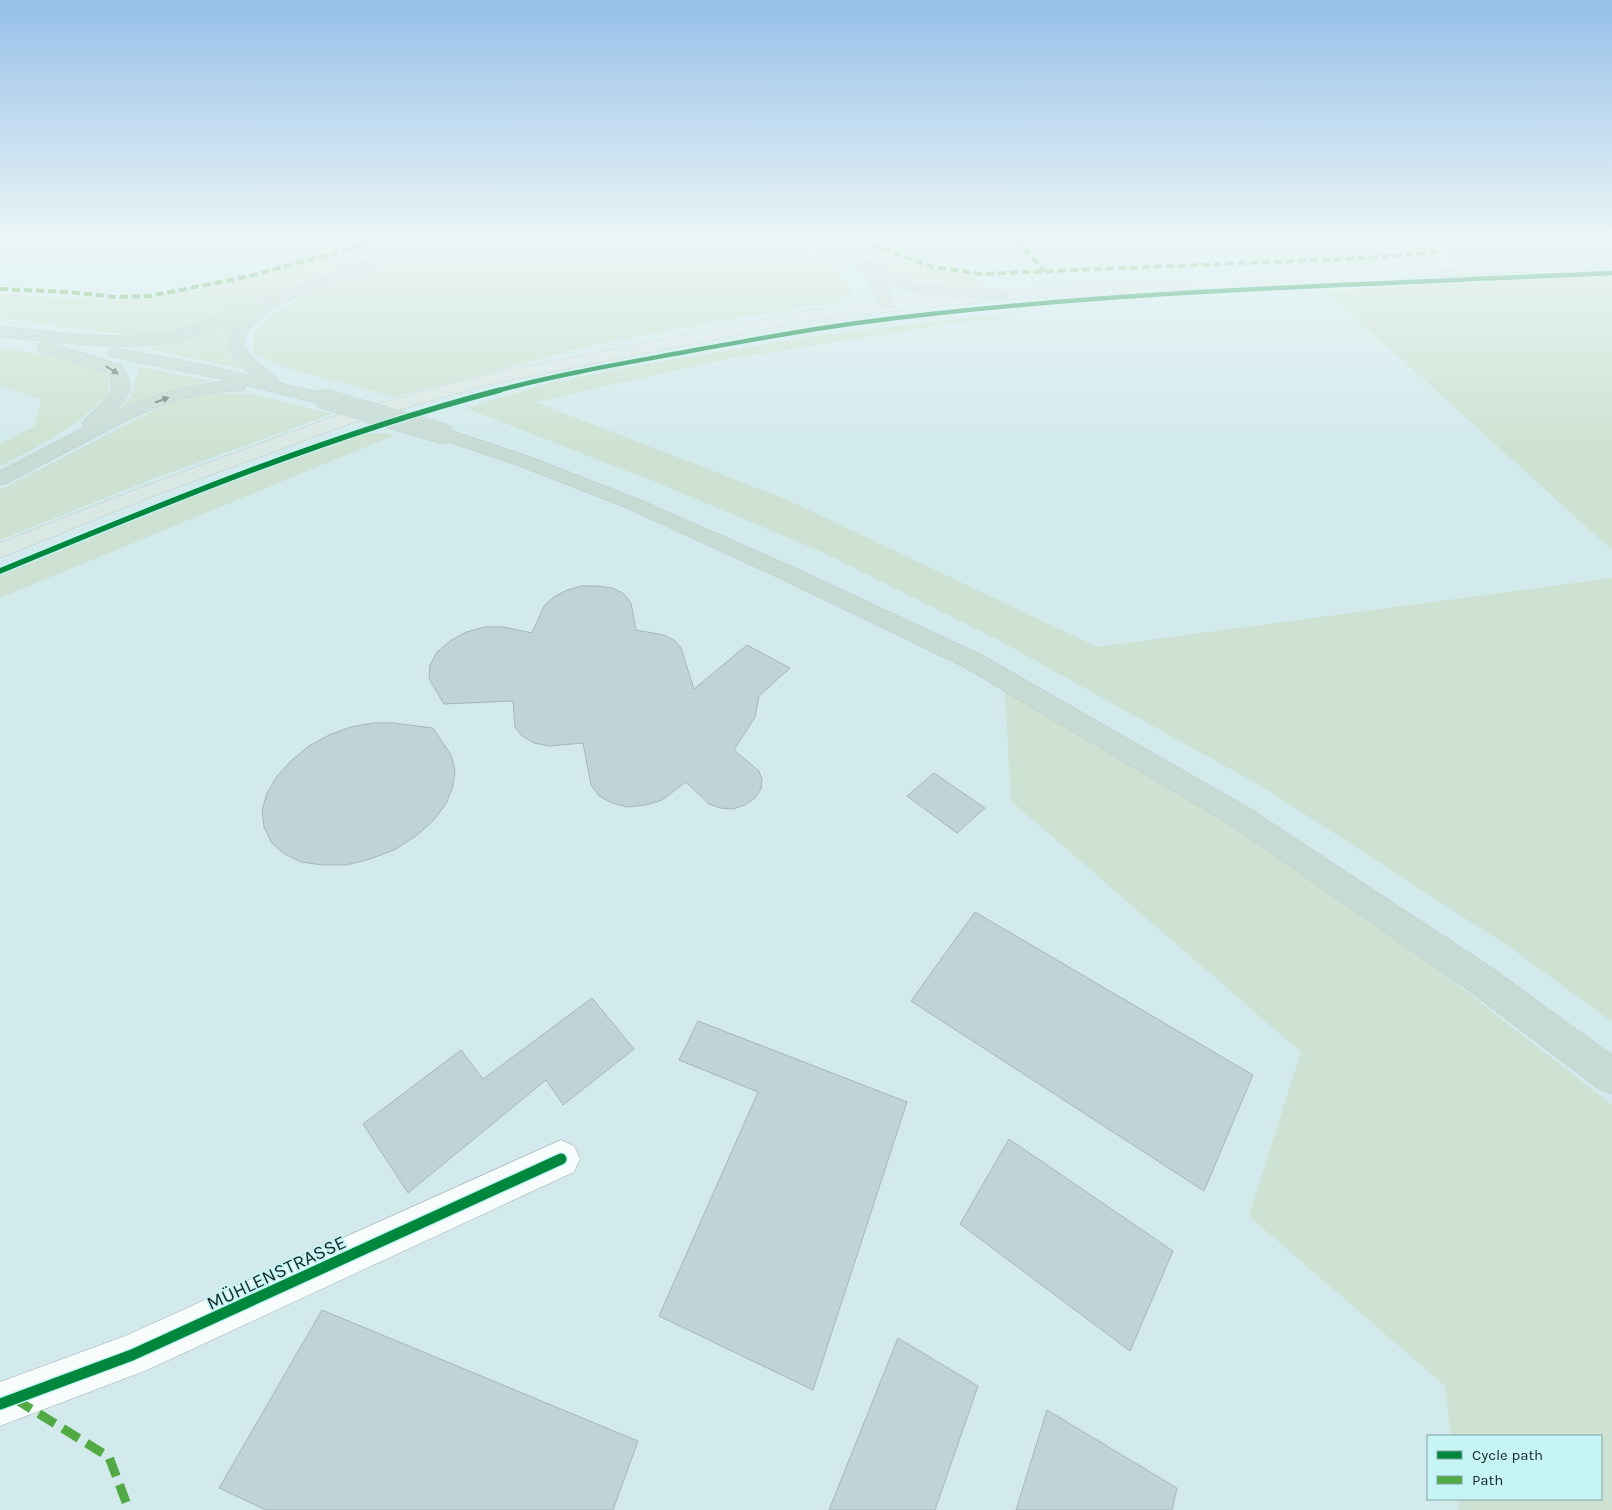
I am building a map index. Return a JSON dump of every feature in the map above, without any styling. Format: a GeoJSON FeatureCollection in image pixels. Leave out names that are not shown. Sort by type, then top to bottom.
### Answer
{"type":"FeatureCollection","features":[{"type":"Feature","properties":{"kind":"highway"},"geometry":{"type":"LineString","coordinates":[[0,332],[119,341],[159,340],[189,332],[245,310]]}},
{"type":"Feature","properties":{"kind":"highway"},"geometry":{"type":"LineString","coordinates":[[261,310],[246,322],[237,338],[237,347],[239,355],[246,363],[276,386]]}},
{"type":"Feature","properties":{"kind":"highway"},"geometry":{"type":"LineString","coordinates":[[0,332],[155,360],[276,386],[444,434],[529,463],[636,505],[785,572],[973,661],[1239,816],[1476,976],[1612,1077]]}},
{"type":"Feature","properties":{"kind":"highway"},"geometry":{"type":"LineString","coordinates":[[0,332],[115,369],[120,376],[121,391],[117,400],[69,442]]}},
{"type":"Feature","properties":{"kind":"highway"},"geometry":{"type":"LineString","coordinates":[[0,479],[69,442],[144,407],[183,394],[228,386],[276,386]]}},
{"type":"Feature","properties":{"kind":"main road"},"geometry":{"type":"LineString","coordinates":[[0,551],[149,490],[333,424],[483,380],[723,331],[812,315],[850,310]]}},
{"type":"Feature","properties":{"kind":"street","name":"MÜHLENSTRASSE"},"geometry":{"type":"LineString","coordinates":[[0,1404],[132,1355],[561,1159]]}},
{"type":"Feature","properties":{"kind":"green space"},"geometry":{"type":"Polygon","coordinates":[[[0,310],[229,310],[195,324],[150,335],[122,334],[0,318],[0,310]]]}},
{"type":"Feature","properties":{"kind":"green space"},"geometry":{"type":"Polygon","coordinates":[[[280,310],[784,310],[593,345],[395,397],[287,368],[253,353],[255,333],[269,317],[280,310]]]}},
{"type":"Feature","properties":{"kind":"green space"},"geometry":{"type":"Polygon","coordinates":[[[1347,310],[1612,310],[1612,550],[1347,310]]]}},
{"type":"Feature","properties":{"kind":"green space"},"geometry":{"type":"Polygon","coordinates":[[[985,316],[1021,316],[923,328],[722,360],[535,402],[788,500],[1097,647],[1612,578],[1612,1022],[1511,948],[1266,789],[1000,641],[822,552],[658,483],[466,408],[553,382],[646,364],[813,336],[985,316]]]}},
{"type":"Feature","properties":{"kind":"green space"},"geometry":{"type":"Polygon","coordinates":[[[243,319],[230,336],[229,353],[241,369],[149,349],[195,336],[243,319]]]}},
{"type":"Feature","properties":{"kind":"green space"},"geometry":{"type":"Polygon","coordinates":[[[0,348],[55,356],[106,372],[110,383],[107,397],[77,422],[41,445],[0,466],[0,444],[35,426],[41,400],[0,386],[0,348]]]}},
{"type":"Feature","properties":{"kind":"green space"},"geometry":{"type":"Polygon","coordinates":[[[140,367],[212,381],[181,387],[120,410],[131,395],[140,367]]]}},
{"type":"Feature","properties":{"kind":"green space"},"geometry":{"type":"Polygon","coordinates":[[[215,393],[252,394],[332,414],[150,480],[0,540],[0,490],[159,408],[188,397],[215,393]]]}},
{"type":"Feature","properties":{"kind":"green space"},"geometry":{"type":"Polygon","coordinates":[[[366,433],[397,434],[0,598],[0,575],[241,477],[366,433]]]}},
{"type":"Feature","properties":{"kind":"green space"},"geometry":{"type":"Polygon","coordinates":[[[1005,691],[1213,811],[1431,964],[1612,1105],[1612,1510],[1459,1510],[1458,1500],[1602,1500],[1602,1435],[1451,1435],[1445,1386],[1249,1216],[1301,1052],[1011,801],[1005,691]]]}},
{"type":"Feature","properties":{"kind":"building"},"geometry":{"type":"Polygon","coordinates":[[[582,586],[613,588],[624,594],[631,603],[636,630],[664,635],[674,640],[681,648],[694,689],[747,645],[790,668],[759,696],[755,717],[734,750],[759,771],[762,780],[761,789],[755,798],[745,805],[733,809],[720,808],[709,804],[686,782],[662,800],[646,805],[628,807],[612,803],[599,796],[591,785],[583,743],[549,746],[534,743],[522,736],[515,727],[513,701],[444,704],[429,679],[430,665],[437,652],[450,641],[466,632],[485,627],[504,627],[532,633],[544,606],[554,597],[567,590],[582,586]]]}},
{"type":"Feature","properties":{"kind":"building"},"geometry":{"type":"Polygon","coordinates":[[[373,723],[393,723],[433,728],[451,755],[455,770],[453,786],[446,804],[433,821],[416,836],[394,850],[370,859],[346,865],[323,865],[301,862],[283,853],[271,842],[264,827],[262,810],[267,793],[277,776],[309,746],[329,735],[351,727],[373,723]]]}},
{"type":"Feature","properties":{"kind":"building"},"geometry":{"type":"Polygon","coordinates":[[[934,773],[985,808],[957,833],[907,796],[934,773]]]}},
{"type":"Feature","properties":{"kind":"building"},"geometry":{"type":"Polygon","coordinates":[[[975,912],[1253,1075],[1204,1191],[911,1001],[975,912]]]}},
{"type":"Feature","properties":{"kind":"building"},"geometry":{"type":"Polygon","coordinates":[[[592,998],[634,1049],[563,1105],[546,1080],[408,1193],[363,1124],[461,1050],[483,1079],[592,998]]]}},
{"type":"Feature","properties":{"kind":"building"},"geometry":{"type":"Polygon","coordinates":[[[698,1021],[907,1102],[813,1390],[659,1316],[758,1092],[679,1060],[698,1021]]]}},
{"type":"Feature","properties":{"kind":"building"},"geometry":{"type":"Polygon","coordinates":[[[1009,1139],[1173,1251],[1130,1351],[960,1224],[1009,1139]]]}},
{"type":"Feature","properties":{"kind":"building"},"geometry":{"type":"Polygon","coordinates":[[[322,1310],[638,1441],[613,1510],[266,1510],[219,1488],[322,1310]]]}},
{"type":"Feature","properties":{"kind":"building"},"geometry":{"type":"Polygon","coordinates":[[[898,1338],[978,1386],[935,1510],[829,1510],[898,1338]]]}},
{"type":"Feature","properties":{"kind":"building"},"geometry":{"type":"Polygon","coordinates":[[[1047,1410],[1177,1488],[1172,1510],[1016,1510],[1047,1410]]]}},
{"type":"Feature","properties":{"kind":"marked path"},"geometry":{"type":"LineString","coordinates":[[15,1399],[109,1457],[129,1510]]}},
{"type":"Feature","properties":{"kind":"cycle path"},"geometry":{"type":"LineString","coordinates":[[0,571],[247,471],[372,427],[499,390],[616,365],[837,326],[970,310]]}},
{"type":"Feature","properties":{"kind":"cycle path"},"geometry":{"type":"LineString","coordinates":[[0,1404],[132,1355],[561,1159]]}}]}
